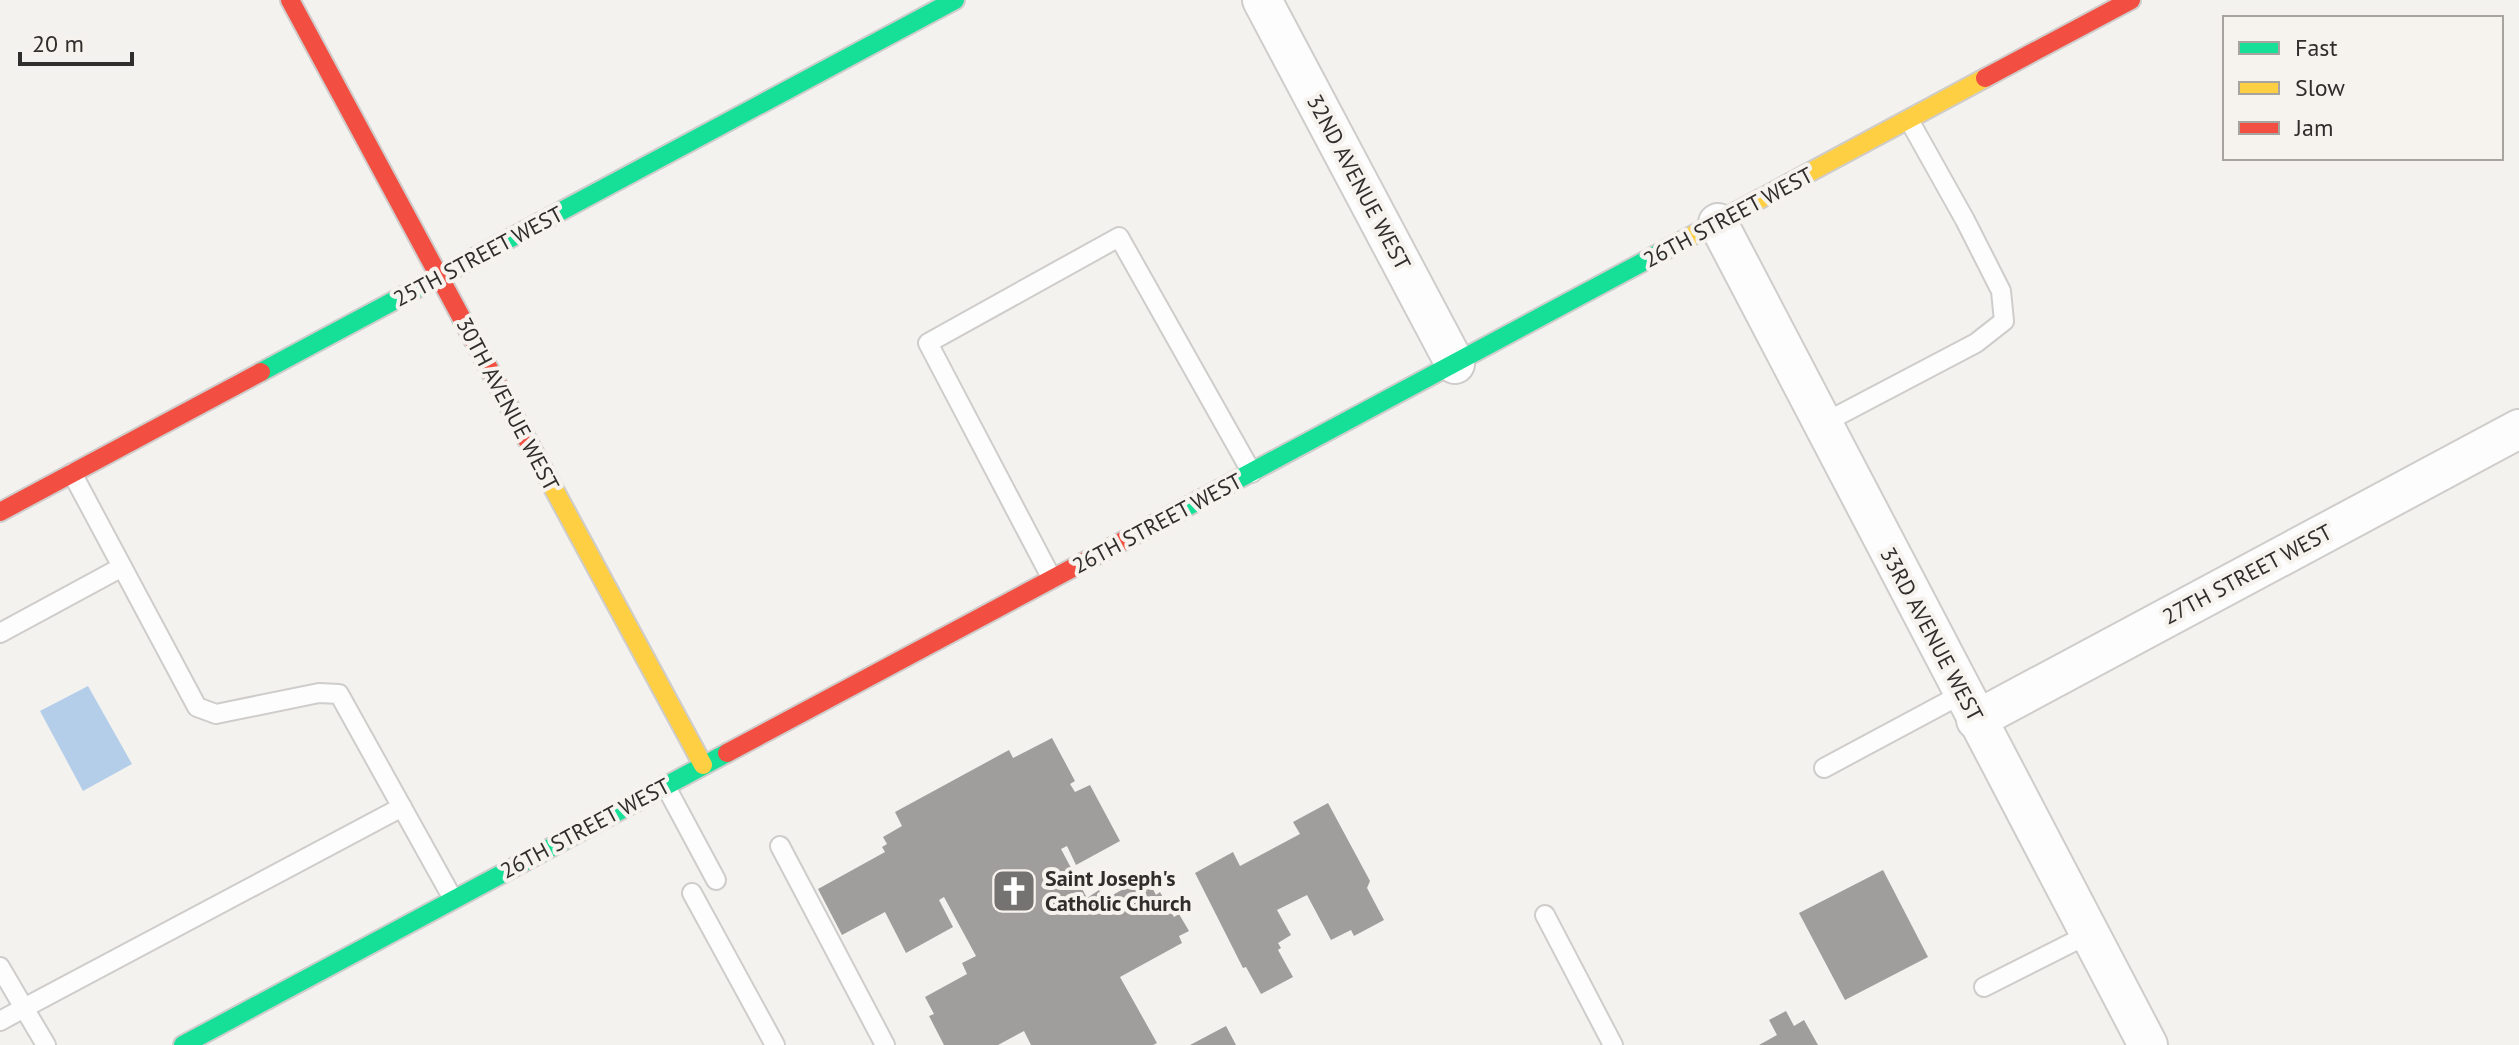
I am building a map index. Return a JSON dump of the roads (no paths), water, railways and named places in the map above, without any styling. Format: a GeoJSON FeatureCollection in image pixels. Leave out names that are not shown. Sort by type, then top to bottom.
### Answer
{"type":"FeatureCollection","features":[{"type":"Feature","properties":{"kind":"street","name":"30TH AVENUE WEST"},"geometry":{"type":"LineString","coordinates":[[290,0],[703,765]]}},
{"type":"Feature","properties":{"kind":"street","name":"25TH STREET WEST"},"geometry":{"type":"LineString","coordinates":[[0,512],[955,0]]}},
{"type":"Feature","properties":{"kind":"street","name":"32ND AVENUE WEST"},"geometry":{"type":"LineString","coordinates":[[1262,0],[1455,364]]}},
{"type":"Feature","properties":{"kind":"street","name":"26TH STREET WEST"},"geometry":{"type":"LineString","coordinates":[[183,1045],[2131,0]]}},
{"type":"Feature","properties":{"kind":"street","name":"33RD AVENUE WEST"},"geometry":{"type":"LineString","coordinates":[[1718,223],[2148,1045]]}},
{"type":"Feature","properties":{"kind":"street","name":"27TH STREET WEST"},"geometry":{"type":"LineString","coordinates":[[1969,707],[2519,429]]}},
{"type":"Feature","properties":{"kind":"lane"},"geometry":{"type":"LineString","coordinates":[[1822,424],[1976,343],[2004,321],[2001,291],[1909,120]]}},
{"type":"Feature","properties":{"kind":"lane"},"geometry":{"type":"LineString","coordinates":[[1052,579],[928,343],[1119,237],[1252,473]]}},
{"type":"Feature","properties":{"kind":"lane"},"geometry":{"type":"LineString","coordinates":[[72,473],[197,707],[216,714],[319,693],[339,694],[453,899]]}},
{"type":"Feature","properties":{"kind":"lane"},"geometry":{"type":"LineString","coordinates":[[0,633],[122,567]]}},
{"type":"Feature","properties":{"kind":"lane"},"geometry":{"type":"LineString","coordinates":[[1824,768],[1969,707]]}},
{"type":"Feature","properties":{"kind":"lane"},"geometry":{"type":"LineString","coordinates":[[665,785],[716,880]]}},
{"type":"Feature","properties":{"kind":"lane"},"geometry":{"type":"LineString","coordinates":[[0,1021],[402,807]]}},
{"type":"Feature","properties":{"kind":"lane"},"geometry":{"type":"LineString","coordinates":[[780,846],[885,1045]]}},
{"type":"Feature","properties":{"kind":"lane"},"geometry":{"type":"LineString","coordinates":[[692,893],[775,1045]]}},
{"type":"Feature","properties":{"kind":"lane"},"geometry":{"type":"LineString","coordinates":[[1545,915],[1613,1045]]}},
{"type":"Feature","properties":{"kind":"lane"},"geometry":{"type":"LineString","coordinates":[[1984,987],[2089,934]]}},
{"type":"Feature","properties":{"kind":"lane"},"geometry":{"type":"LineString","coordinates":[[0,967],[46,1045]]}},
{"type":"Feature","properties":{"kind":"water"},"geometry":{"type":"Polygon","coordinates":[[[88,686],[132,764],[83,791],[40,711],[88,686]]]}},
{"type":"Feature","properties":{"kind":"place","name":"Saint Joseph's Catholic Church"},"geometry":{"type":"Point","coordinates":[1014,891]}}]}
